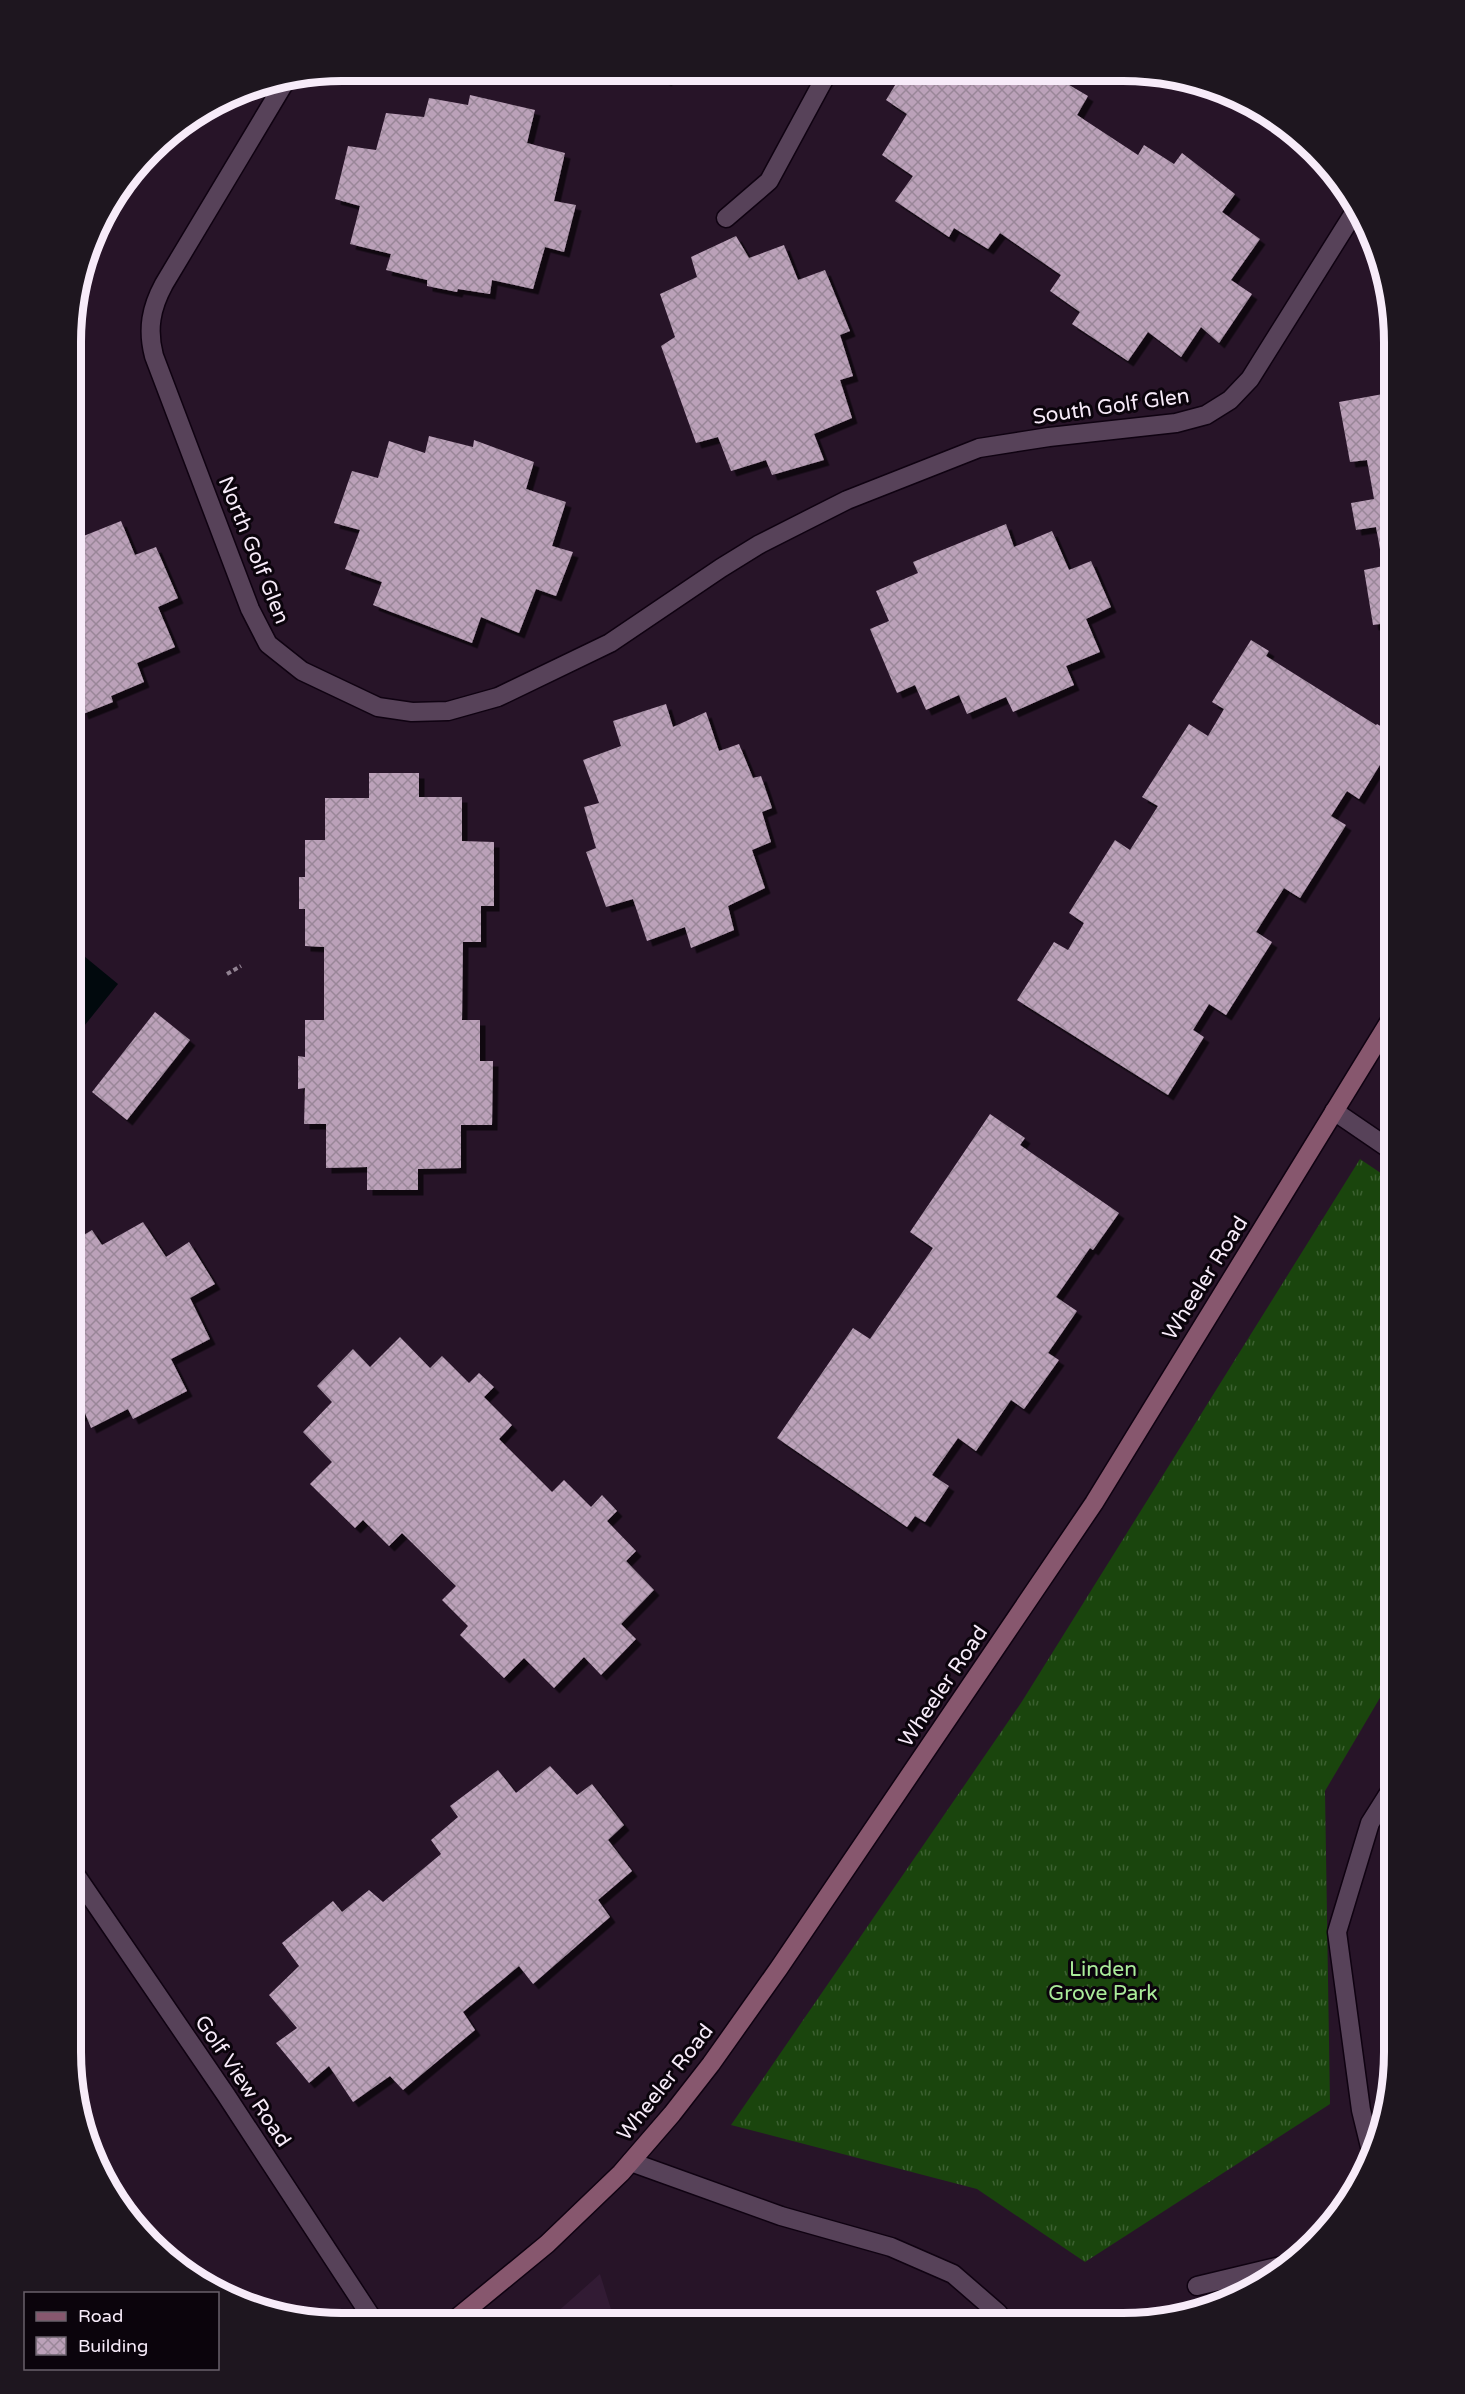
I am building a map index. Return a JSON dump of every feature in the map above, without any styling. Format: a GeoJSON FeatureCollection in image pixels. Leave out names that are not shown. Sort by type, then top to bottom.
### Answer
{"type":"FeatureCollection","features":[{"type":"Feature","properties":{"kind":"street"},"geometry":{"type":"LineString","coordinates":[[726,218],[769,181],[823,81]]}},
{"type":"Feature","properties":{"kind":"street","name":"North Golf Glen"},"geometry":{"type":"LineString","coordinates":[[281,88],[159,292],[150,318],[149,337],[154,356],[250,609],[268,644],[302,671],[378,707],[412,712],[448,711],[498,697],[610,643],[721,568],[783,533]]}},
{"type":"Feature","properties":{"kind":"street","name":"South Golf Glen"},"geometry":{"type":"LineString","coordinates":[[783,533],[847,500],[979,448],[1049,437],[1176,423],[1206,415],[1230,400],[1250,379],[1352,216]]}},
{"type":"Feature","properties":{"kind":"street","name":"Wheeler Road"},"geometry":{"type":"LineString","coordinates":[[463,2313],[547,2244],[631,2162],[711,2064],[779,1968],[1094,1503],[1384,1030]]}},
{"type":"Feature","properties":{"kind":"street"},"geometry":{"type":"LineString","coordinates":[[1334,1110],[1384,1145]]}},
{"type":"Feature","properties":{"kind":"street"},"geometry":{"type":"LineString","coordinates":[[1368,2140],[1361,2110],[1337,1932],[1370,1823],[1384,1801]]}},
{"type":"Feature","properties":{"kind":"street","name":"Golf View Road"},"geometry":{"type":"LineString","coordinates":[[81,1883],[226,2095],[369,2313]]}},
{"type":"Feature","properties":{"kind":"street"},"geometry":{"type":"LineString","coordinates":[[631,2162],[782,2216],[891,2247],[953,2274],[998,2313]]}},
{"type":"Feature","properties":{"kind":"street"},"geometry":{"type":"LineString","coordinates":[[1197,2286],[1265,2271]]}},
{"type":"Feature","properties":{"kind":"path"},"geometry":{"type":"LineString","coordinates":[[227,974],[241,966]]}},
{"type":"Feature","properties":{"kind":"shaded area"},"geometry":{"type":"Polygon","coordinates":[[[81,954],[118,984],[81,1030],[81,954]]]}},
{"type":"Feature","properties":{"kind":"shaded area"},"geometry":{"type":"Polygon","coordinates":[[[600,2274],[612,2313],[556,2313],[600,2274]]]}},
{"type":"Feature","properties":{"kind":"green space","name":"Linden Grove Park"},"geometry":{"type":"Polygon","coordinates":[[[1360,1159],[1384,1175],[1384,1691],[1325,1791],[1330,2104],[1085,2262],[977,2189],[731,2125],[1021,1703],[1360,1159]]]}},
{"type":"Feature","properties":{"kind":"building"},"geometry":{"type":"Polygon","coordinates":[[[898,81],[1062,81],[1088,96],[1077,115],[1138,155],[1144,145],[1174,164],[1182,153],[1235,194],[1222,212],[1260,239],[1231,280],[1252,294],[1219,343],[1201,327],[1181,357],[1148,332],[1128,361],[1072,324],[1080,312],[1050,291],[1061,275],[1000,233],[988,249],[954,228],[949,237],[895,201],[913,176],[882,155],[907,114],[886,100],[898,81]]]}},
{"type":"Feature","properties":{"kind":"building"},"geometry":{"type":"Polygon","coordinates":[[[470,95],[535,110],[527,143],[565,153],[554,201],[576,205],[564,252],[545,247],[533,289],[492,280],[490,294],[458,289],[457,292],[427,286],[427,280],[386,270],[391,254],[350,244],[360,206],[335,199],[348,146],[376,150],[386,113],[424,117],[429,98],[468,105],[470,95]]]}},
{"type":"Feature","properties":{"kind":"building"},"geometry":{"type":"Polygon","coordinates":[[[736,236],[749,258],[784,245],[798,280],[825,270],[850,331],[840,335],[853,376],[840,380],[852,418],[814,434],[824,460],[772,475],[766,460],[731,471],[718,437],[696,443],[661,346],[675,337],[660,294],[697,277],[691,257],[736,236]]]}},
{"type":"Feature","properties":{"kind":"building"},"geometry":{"type":"Polygon","coordinates":[[[1384,394],[1384,623],[1373,625],[1364,570],[1383,566],[1376,527],[1356,530],[1351,503],[1374,499],[1367,460],[1350,462],[1339,402],[1384,394]]]}},
{"type":"Feature","properties":{"kind":"building"},"geometry":{"type":"Polygon","coordinates":[[[429,436],[473,447],[474,440],[534,462],[526,489],[566,502],[552,546],[573,552],[556,596],[536,589],[519,633],[481,617],[472,643],[373,605],[382,582],[345,569],[360,530],[334,523],[352,471],[378,478],[389,441],[425,453],[429,436]]]}},
{"type":"Feature","properties":{"kind":"building"},"geometry":{"type":"Polygon","coordinates":[[[121,521],[135,555],[156,547],[178,598],[158,607],[175,647],[137,663],[144,682],[111,696],[113,702],[83,714],[81,708],[81,537],[121,521]]]}},
{"type":"Feature","properties":{"kind":"building"},"geometry":{"type":"Polygon","coordinates":[[[1006,524],[1014,547],[1052,531],[1069,570],[1091,561],[1111,607],[1086,619],[1100,652],[1066,666],[1074,685],[1013,712],[1006,697],[967,714],[959,695],[926,710],[915,685],[897,693],[870,629],[889,621],[876,591],[918,573],[913,562],[1006,524]]]}},
{"type":"Feature","properties":{"kind":"building"},"geometry":{"type":"Polygon","coordinates":[[[1251,640],[1269,651],[1266,656],[1384,728],[1384,758],[1359,799],[1347,791],[1331,816],[1346,825],[1300,898],[1284,888],[1256,932],[1272,942],[1226,1015],[1209,1004],[1193,1030],[1204,1037],[1168,1095],[1017,1000],[1054,942],[1068,950],[1084,923],[1069,913],[1115,840],[1130,850],[1158,806],[1142,797],[1189,724],[1208,736],[1224,709],[1212,702],[1251,640]]]}},
{"type":"Feature","properties":{"kind":"building"},"geometry":{"type":"Polygon","coordinates":[[[666,704],[673,727],[706,712],[719,751],[739,744],[753,778],[761,776],[772,808],[762,812],[771,842],[752,850],[765,888],[728,906],[734,930],[691,948],[685,927],[647,941],[633,899],[606,907],[586,852],[596,848],[584,807],[599,803],[583,760],[621,746],[613,721],[666,704]]]}},
{"type":"Feature","properties":{"kind":"building"},"geometry":{"type":"Polygon","coordinates":[[[369,773],[419,773],[419,797],[462,797],[462,841],[494,842],[494,906],[481,906],[481,942],[463,942],[462,1020],[480,1020],[480,1061],[493,1061],[492,1125],[461,1125],[461,1168],[418,1169],[418,1190],[367,1190],[367,1167],[326,1168],[326,1124],[304,1124],[305,1088],[298,1089],[298,1056],[305,1057],[305,1020],[324,1020],[324,947],[305,946],[305,909],[299,909],[299,877],[305,877],[305,840],[325,840],[325,798],[369,798],[369,773]]]}},
{"type":"Feature","properties":{"kind":"building"},"geometry":{"type":"Polygon","coordinates":[[[155,1012],[190,1040],[127,1120],[92,1092],[155,1012]]]}},
{"type":"Feature","properties":{"kind":"building"},"geometry":{"type":"Polygon","coordinates":[[[990,1114],[1025,1138],[1020,1145],[1119,1213],[1093,1250],[1090,1248],[1056,1297],[1077,1311],[1048,1353],[1059,1360],[1024,1409],[1011,1400],[976,1451],[958,1438],[932,1475],[949,1486],[925,1522],[915,1516],[907,1527],[777,1438],[853,1328],[870,1339],[933,1248],[910,1232],[990,1114]]]}},
{"type":"Feature","properties":{"kind":"building"},"geometry":{"type":"Polygon","coordinates":[[[143,1222],[166,1257],[189,1242],[215,1284],[190,1298],[210,1339],[171,1359],[187,1391],[133,1419],[128,1409],[91,1428],[85,1413],[81,1415],[81,1237],[92,1230],[102,1245],[143,1222]]]}},
{"type":"Feature","properties":{"kind":"building"},"geometry":{"type":"Polygon","coordinates":[[[400,1337],[430,1368],[442,1356],[469,1383],[479,1373],[494,1387],[484,1397],[512,1425],[499,1439],[552,1492],[564,1480],[591,1507],[602,1495],[617,1511],[607,1521],[636,1551],[626,1561],[654,1590],[621,1624],[636,1639],[601,1675],[584,1657],[554,1688],[524,1658],[504,1678],[460,1635],[468,1626],[442,1600],[456,1586],[402,1533],[389,1546],[363,1520],[355,1528],[310,1484],[332,1462],[303,1432],[332,1402],[317,1386],[353,1349],[370,1367],[400,1337]]]}},
{"type":"Feature","properties":{"kind":"building"},"geometry":{"type":"Polygon","coordinates":[[[550,1766],[577,1795],[592,1784],[624,1825],[608,1840],[632,1871],[598,1900],[610,1917],[533,1984],[519,1966],[463,2012],[475,2030],[403,2090],[390,2076],[353,2102],[329,2066],[309,2083],[276,2043],[297,2028],[269,1995],[299,1966],[282,1943],[333,1901],[342,1912],[369,1890],[383,1902],[441,1854],[431,1840],[458,1817],[450,1806],[498,1770],[516,1793],[550,1766]]]}}]}
